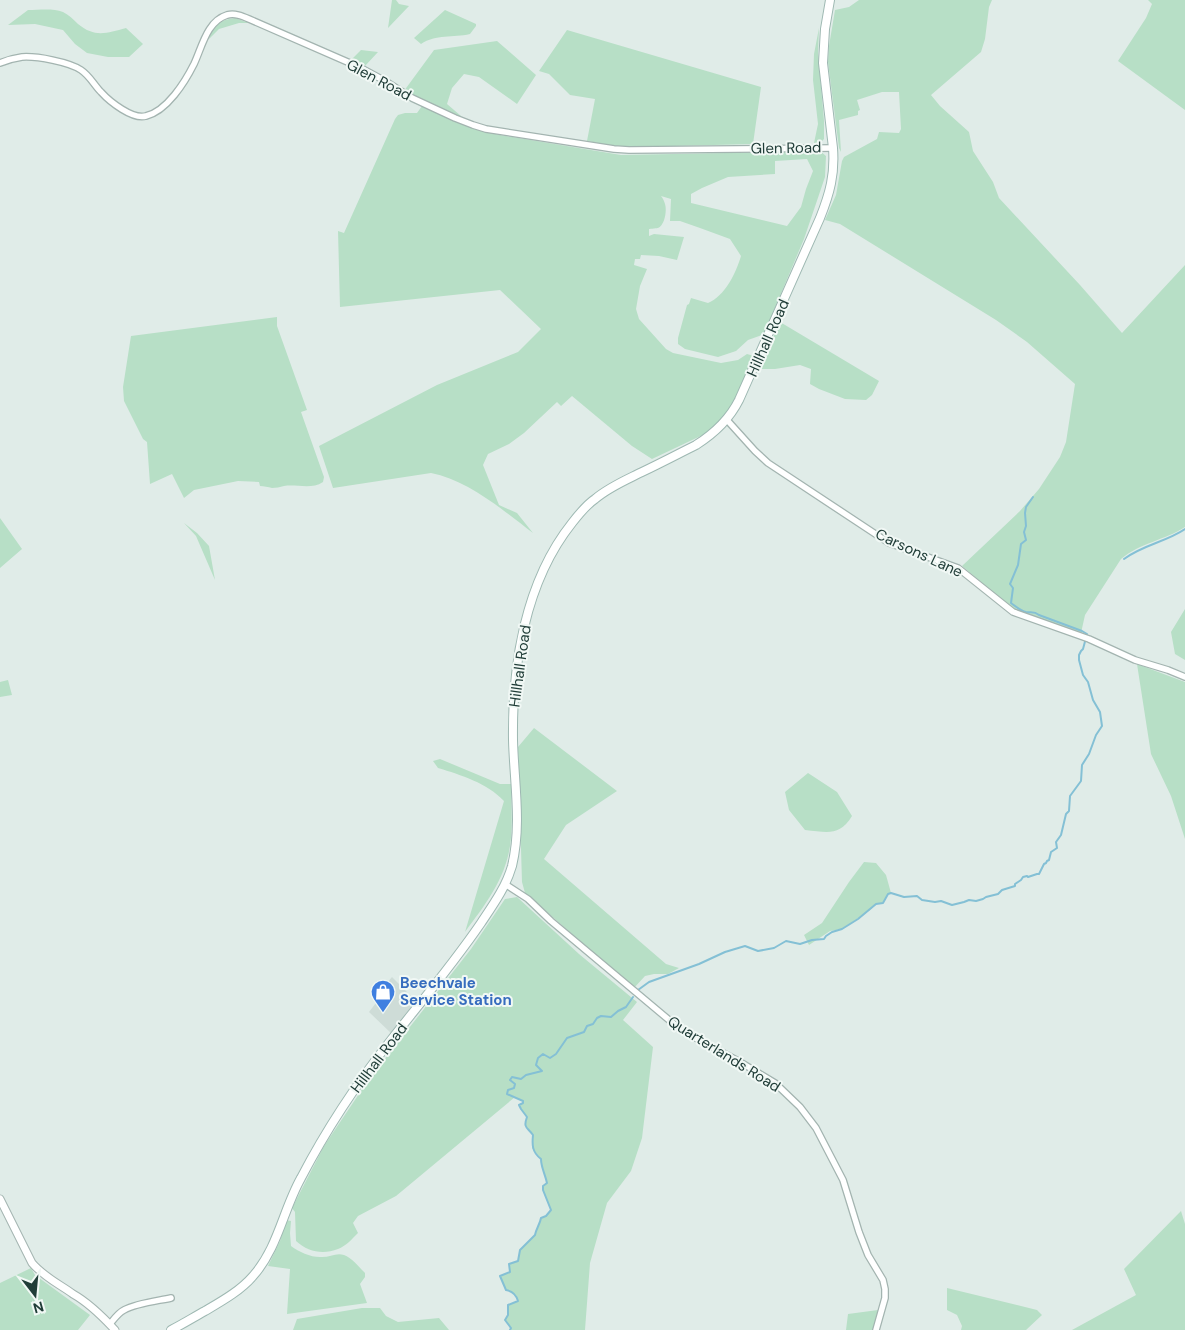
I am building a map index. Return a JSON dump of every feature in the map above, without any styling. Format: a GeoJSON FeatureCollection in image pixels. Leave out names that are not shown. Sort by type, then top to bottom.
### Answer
{"type":"FeatureCollection","features":[{"type":"Feature","properties":{"kind":"main road","name":"Hillhall Road"},"geometry":{"type":"LineString","coordinates":[[172,1330],[228,1298],[252,1277],[262,1265],[277,1237],[299,1181],[318,1146],[372,1064],[446,973],[492,907],[505,884],[512,867],[516,833],[513,712],[515,690],[527,617],[539,578],[558,542],[581,512],[594,499],[622,481],[707,438],[727,420],[748,382],[825,204],[832,182],[834,158],[823,64],[825,29],[830,0]]}},
{"type":"Feature","properties":{"kind":"street","name":"Glen Road"},"geometry":{"type":"LineString","coordinates":[[0,63],[20,57],[28,57],[72,65],[85,73],[103,95],[113,103],[134,115],[145,117],[168,102],[189,73],[210,28],[220,18],[232,14],[249,19],[359,67],[412,98],[455,118],[486,129],[629,150],[833,148]]}},
{"type":"Feature","properties":{"kind":"street","name":"Carsons Lane"},"geometry":{"type":"LineString","coordinates":[[727,420],[768,463],[888,543],[958,568],[1012,612],[1089,639],[1135,660],[1185,677]]}},
{"type":"Feature","properties":{"kind":"street","name":"Quarterlands Road"},"geometry":{"type":"LineString","coordinates":[[505,884],[528,900],[681,1030],[775,1083],[800,1107],[816,1128],[843,1180],[859,1232],[868,1255],[882,1280],[885,1298],[876,1330]]}},
{"type":"Feature","properties":{"kind":"street"},"geometry":{"type":"LineString","coordinates":[[0,1199],[32,1263],[39,1271],[75,1294],[112,1327],[118,1315],[125,1310],[171,1298]]}},
{"type":"Feature","properties":{"kind":"shaded area"},"geometry":{"type":"Polygon","coordinates":[[[392,977],[418,1003],[392,1034],[369,1012],[379,999],[376,996],[392,977]]]}},
{"type":"Feature","properties":{"kind":"green space"},"geometry":{"type":"Polygon","coordinates":[[[392,0],[409,6],[388,28],[392,0]]]}},
{"type":"Feature","properties":{"kind":"green space"},"geometry":{"type":"Polygon","coordinates":[[[859,0],[992,0],[981,52],[931,95],[940,106],[969,132],[973,151],[993,182],[999,198],[1122,333],[1185,265],[1185,527],[1136,549],[1121,559],[1085,615],[1081,633],[1014,610],[962,566],[1020,511],[1039,489],[1060,457],[1066,442],[1075,384],[1027,342],[996,320],[840,224],[825,220],[836,195],[844,157],[877,139],[879,132],[899,133],[901,129],[899,92],[882,92],[857,100],[860,110],[858,115],[839,120],[841,152],[839,148],[828,62],[829,46],[835,10],[849,7],[859,0]]]}},
{"type":"Feature","properties":{"kind":"green space"},"geometry":{"type":"Polygon","coordinates":[[[1148,0],[1185,0],[1185,110],[1118,61],[1146,18],[1152,4],[1148,0]]]}},
{"type":"Feature","properties":{"kind":"green space"},"geometry":{"type":"Polygon","coordinates":[[[28,10],[63,12],[84,28],[96,33],[107,33],[126,28],[143,44],[129,57],[108,57],[87,53],[75,44],[63,30],[35,24],[8,25],[28,10]]]}},
{"type":"Feature","properties":{"kind":"green space"},"geometry":{"type":"Polygon","coordinates":[[[445,10],[476,24],[476,26],[470,34],[439,37],[421,44],[414,38],[445,10]]]}},
{"type":"Feature","properties":{"kind":"green space"},"geometry":{"type":"Polygon","coordinates":[[[235,18],[249,23],[239,23],[219,29],[209,39],[215,26],[225,20],[235,18]]]}},
{"type":"Feature","properties":{"kind":"green space"},"geometry":{"type":"Polygon","coordinates":[[[819,28],[818,53],[824,139],[821,142],[814,143],[818,124],[813,80],[814,54],[819,28]]]}},
{"type":"Feature","properties":{"kind":"green space"},"geometry":{"type":"Polygon","coordinates":[[[567,30],[761,87],[753,144],[634,147],[613,146],[587,141],[595,99],[570,95],[549,74],[539,71],[567,30]]]}},
{"type":"Feature","properties":{"kind":"green space"},"geometry":{"type":"Polygon","coordinates":[[[497,41],[536,75],[517,104],[479,77],[464,74],[452,88],[447,104],[461,116],[459,122],[474,129],[621,155],[820,151],[826,156],[825,177],[804,239],[766,329],[762,335],[748,340],[736,351],[718,357],[685,349],[678,344],[678,338],[687,305],[691,298],[708,303],[720,295],[733,276],[741,256],[730,239],[680,221],[670,221],[671,199],[661,196],[666,207],[664,221],[658,228],[649,229],[649,236],[654,234],[684,237],[677,260],[641,255],[640,259],[635,259],[634,265],[647,269],[640,286],[636,309],[639,319],[666,349],[673,353],[721,363],[738,360],[747,354],[754,356],[737,397],[729,410],[709,432],[652,459],[632,446],[572,396],[561,406],[557,402],[524,433],[509,444],[488,454],[483,465],[499,505],[517,513],[533,533],[472,489],[431,473],[333,488],[319,446],[437,385],[518,352],[541,329],[500,290],[340,307],[338,231],[344,233],[395,119],[398,115],[405,113],[417,113],[422,106],[401,95],[434,50],[497,41]],[[807,159],[775,161],[775,174],[728,177],[691,194],[691,203],[787,226],[801,207],[813,171],[807,159]]]}},
{"type":"Feature","properties":{"kind":"green space"},"geometry":{"type":"Polygon","coordinates":[[[361,50],[378,52],[365,66],[351,60],[361,50]]]}},
{"type":"Feature","properties":{"kind":"green space"},"geometry":{"type":"Polygon","coordinates":[[[277,317],[277,326],[307,410],[301,412],[324,477],[323,482],[314,486],[272,488],[260,486],[259,482],[238,481],[194,490],[184,498],[172,474],[150,484],[147,442],[143,439],[124,401],[123,387],[131,336],[277,317]]]}},
{"type":"Feature","properties":{"kind":"green space"},"geometry":{"type":"Polygon","coordinates":[[[780,322],[879,381],[872,395],[866,400],[845,399],[819,389],[810,384],[811,369],[800,365],[775,369],[759,369],[780,322]]]}},
{"type":"Feature","properties":{"kind":"green space"},"geometry":{"type":"Polygon","coordinates":[[[0,518],[22,549],[0,568],[0,518]]]}},
{"type":"Feature","properties":{"kind":"green space"},"geometry":{"type":"Polygon","coordinates":[[[184,523],[209,546],[215,580],[196,536],[184,523]]]}},
{"type":"Feature","properties":{"kind":"green space"},"geometry":{"type":"Polygon","coordinates":[[[1185,609],[1185,660],[1175,654],[1171,632],[1185,609]]]}},
{"type":"Feature","properties":{"kind":"green space"},"geometry":{"type":"Polygon","coordinates":[[[1137,664],[1185,682],[1185,839],[1171,796],[1151,754],[1137,664]]]}},
{"type":"Feature","properties":{"kind":"green space"},"geometry":{"type":"Polygon","coordinates":[[[8,680],[12,695],[0,697],[0,682],[8,680]]]}},
{"type":"Feature","properties":{"kind":"green space"},"geometry":{"type":"Polygon","coordinates":[[[534,728],[617,791],[566,825],[544,859],[666,964],[679,968],[668,974],[645,976],[634,988],[525,893],[522,882],[518,747],[534,728]]]}},
{"type":"Feature","properties":{"kind":"green space"},"geometry":{"type":"Polygon","coordinates":[[[440,759],[500,784],[511,784],[510,846],[504,870],[493,892],[465,932],[504,801],[482,784],[438,768],[433,761],[440,759]]]}},
{"type":"Feature","properties":{"kind":"green space"},"geometry":{"type":"Polygon","coordinates":[[[808,773],[837,792],[852,816],[847,823],[837,830],[820,832],[805,830],[789,810],[785,792],[808,773]]]}},
{"type":"Feature","properties":{"kind":"green space"},"geometry":{"type":"Polygon","coordinates":[[[864,862],[876,863],[886,875],[891,893],[888,894],[882,904],[876,904],[842,929],[830,931],[809,945],[804,935],[822,923],[864,862]]]}},
{"type":"Feature","properties":{"kind":"green space"},"geometry":{"type":"Polygon","coordinates":[[[517,897],[579,954],[637,1002],[623,1020],[653,1047],[642,1138],[631,1171],[607,1203],[590,1263],[585,1330],[510,1330],[511,1328],[505,1320],[508,1315],[508,1305],[518,1301],[514,1293],[506,1290],[500,1276],[510,1272],[509,1264],[518,1261],[520,1250],[535,1235],[541,1218],[546,1216],[551,1210],[543,1190],[543,1186],[547,1183],[541,1166],[541,1159],[532,1148],[533,1135],[526,1127],[527,1117],[519,1105],[523,1101],[515,1097],[396,1196],[358,1216],[353,1223],[358,1233],[344,1246],[332,1251],[321,1252],[306,1248],[296,1241],[295,1212],[292,1208],[324,1146],[369,1079],[471,949],[505,899],[517,897]]]}},
{"type":"Feature","properties":{"kind":"green space"},"geometry":{"type":"Polygon","coordinates":[[[1181,1211],[1185,1224],[1185,1330],[1072,1330],[1136,1295],[1124,1269],[1181,1211]]]}},
{"type":"Feature","properties":{"kind":"green space"},"geometry":{"type":"Polygon","coordinates":[[[286,1220],[291,1221],[291,1246],[294,1248],[316,1257],[344,1255],[358,1265],[365,1273],[365,1277],[360,1284],[367,1303],[287,1314],[290,1269],[268,1266],[280,1241],[286,1220]]]}},
{"type":"Feature","properties":{"kind":"green space"},"geometry":{"type":"Polygon","coordinates":[[[31,1268],[35,1275],[90,1315],[78,1330],[0,1330],[0,1283],[31,1268]]]}},
{"type":"Feature","properties":{"kind":"green space"},"geometry":{"type":"Polygon","coordinates":[[[947,1288],[1037,1310],[1042,1315],[1026,1330],[961,1330],[962,1326],[957,1315],[947,1310],[947,1288]]]}},
{"type":"Feature","properties":{"kind":"green space"},"geometry":{"type":"Polygon","coordinates":[[[362,1308],[380,1308],[386,1316],[398,1322],[439,1318],[449,1330],[293,1330],[297,1319],[362,1308]]]}},
{"type":"Feature","properties":{"kind":"green space"},"geometry":{"type":"Polygon","coordinates":[[[878,1310],[873,1330],[846,1330],[848,1314],[878,1310]]]}},
{"type":"Feature","properties":{"kind":"waterway"},"geometry":{"type":"LineString","coordinates":[[638,990],[649,982],[745,946],[758,951],[774,948],[786,941],[800,944],[824,939],[832,932],[842,929],[858,919],[876,904],[883,903],[888,894],[891,893],[904,897],[917,896],[922,900],[941,901],[952,905],[969,900],[976,901],[998,894],[1002,890],[1015,886],[1023,877],[1039,874],[1044,864],[1049,860],[1051,852],[1057,848],[1056,842],[1061,835],[1066,814],[1069,811],[1070,796],[1081,781],[1082,765],[1102,726],[1100,712],[1093,700],[1079,660],[1087,634],[1036,613],[1024,611],[1011,603],[1013,588],[1010,584],[1018,565],[1021,544],[1026,540],[1024,532],[1026,526],[1025,513],[1026,507],[1033,497]]}},
{"type":"Feature","properties":{"kind":"waterway"},"geometry":{"type":"LineString","coordinates":[[1124,559],[1138,550],[1185,529]]}},
{"type":"Feature","properties":{"kind":"waterway"},"geometry":{"type":"LineString","coordinates":[[510,1330],[511,1328],[505,1320],[508,1315],[508,1305],[518,1301],[514,1293],[506,1290],[500,1276],[510,1272],[509,1264],[518,1261],[520,1250],[535,1235],[541,1218],[546,1216],[551,1210],[543,1190],[543,1186],[547,1183],[541,1159],[534,1151],[533,1135],[526,1127],[527,1117],[519,1105],[523,1101],[507,1094],[508,1090],[514,1088],[515,1084],[510,1080],[512,1077],[521,1079],[526,1075],[542,1071],[536,1065],[538,1058],[543,1054],[550,1058],[556,1054],[567,1038],[584,1032],[587,1026],[593,1024],[601,1016],[611,1017],[626,1007],[633,997]]}},
{"type":"Feature","properties":{"kind":"place","name":"Beechvale Service Station"},"geometry":{"type":"Point","coordinates":[383,1013]}}]}
